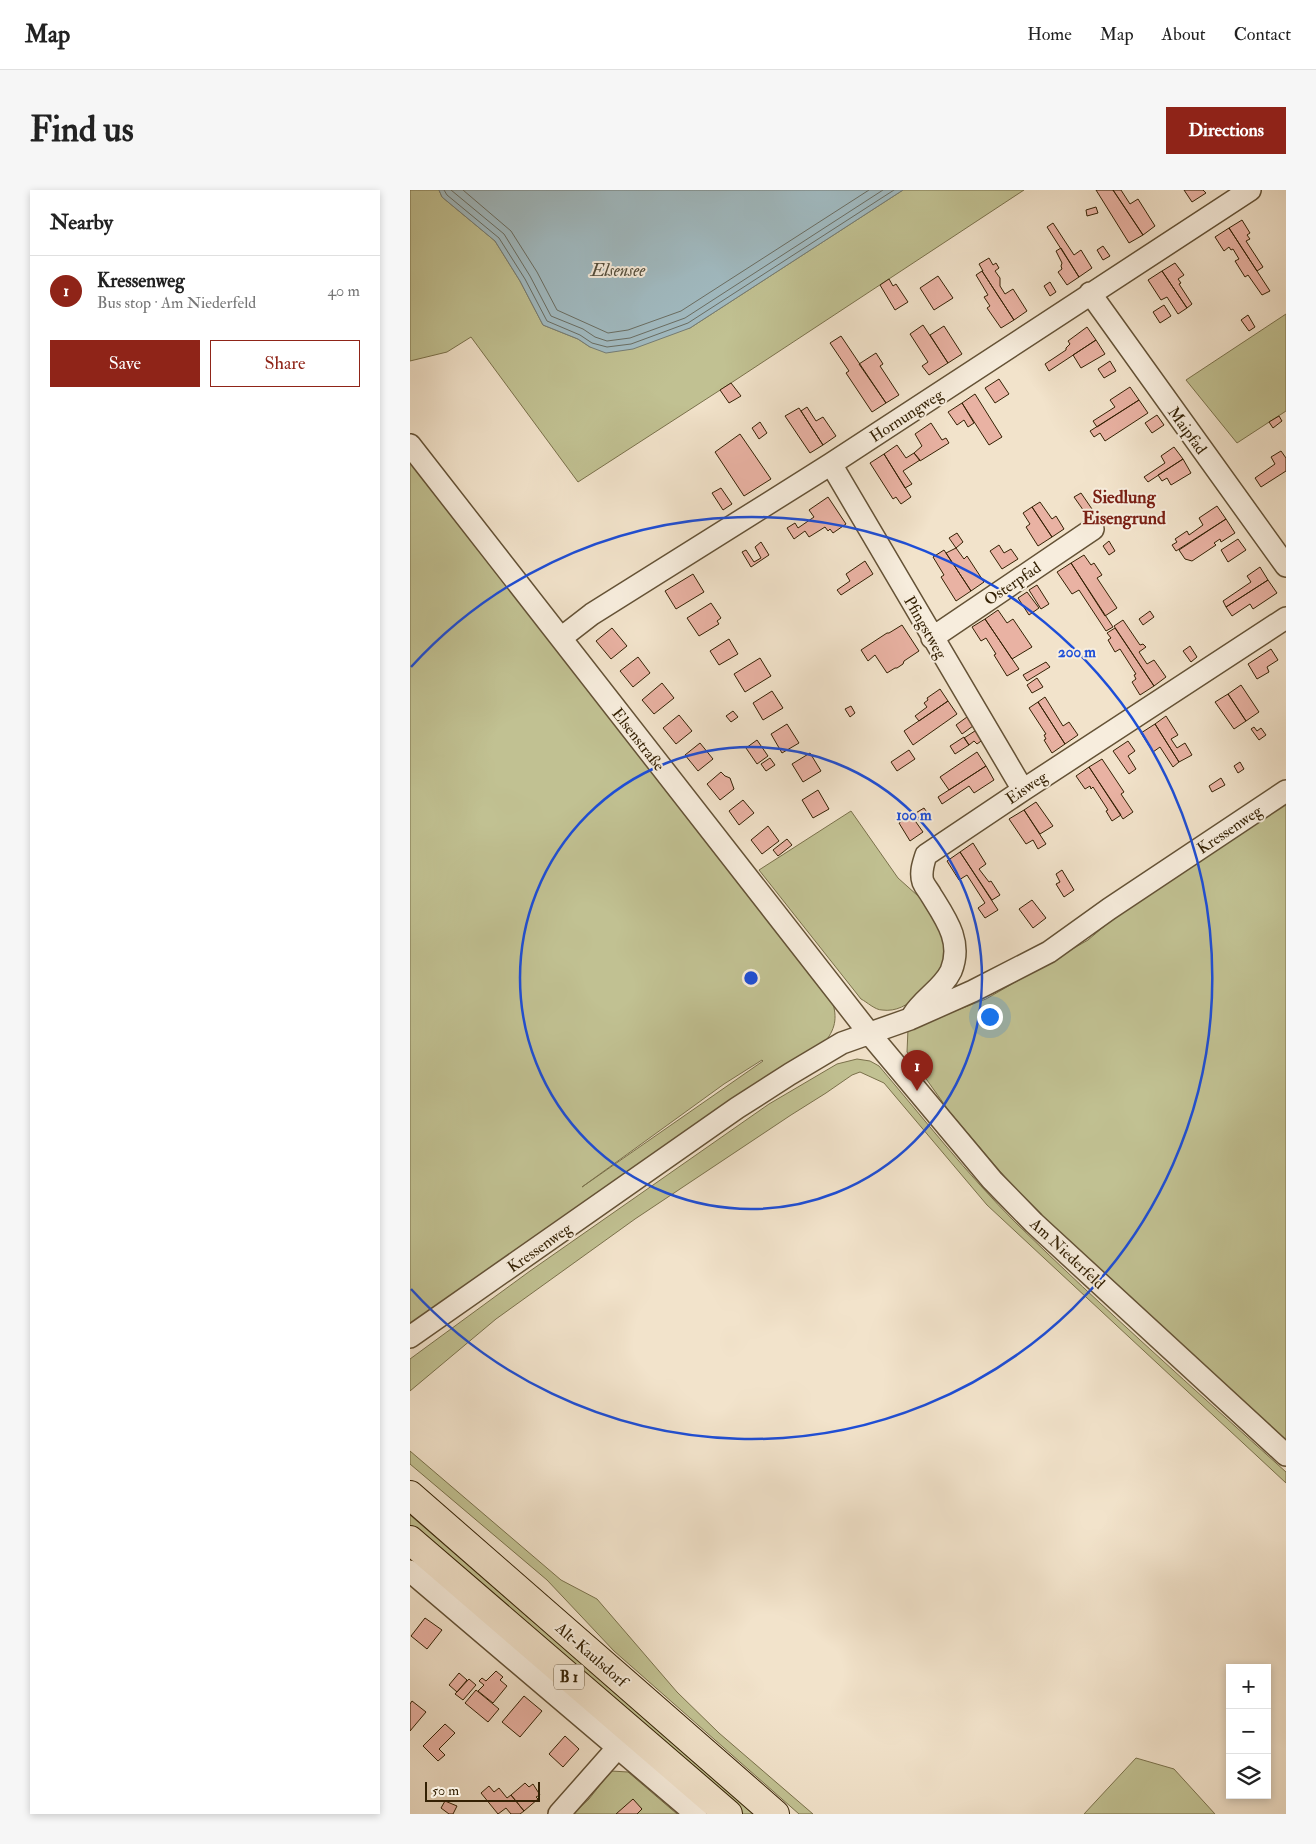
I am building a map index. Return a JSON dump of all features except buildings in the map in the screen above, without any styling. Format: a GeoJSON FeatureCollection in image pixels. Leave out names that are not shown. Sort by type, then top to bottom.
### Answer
{"type":"FeatureCollection","features":[{"type":"Feature","properties":{"kind":"main road","name":"Alt-Kaulsdorf"},"geometry":{"type":"LineString","coordinates":[[410,1495],[775,1814]]}},
{"type":"Feature","properties":{"kind":"main road","name":"Alt-Kaulsdorf"},"geometry":{"type":"LineString","coordinates":[[410,1540],[625,1739],[728,1814]]}},
{"type":"Feature","properties":{"kind":"street","name":"Hornungweg"},"geometry":{"type":"LineString","coordinates":[[560,638],[592,614],[831,464],[1250,190]]}},
{"type":"Feature","properties":{"kind":"street","name":"Maipfad"},"geometry":{"type":"LineString","coordinates":[[1090,293],[1286,566]]}},
{"type":"Feature","properties":{"kind":"street","name":"Elsenstraße"},"geometry":{"type":"LineString","coordinates":[[410,445],[869,1033]]}},
{"type":"Feature","properties":{"kind":"street","name":"Pfingstweg"},"geometry":{"type":"LineString","coordinates":[[831,464],[1023,790]]}},
{"type":"Feature","properties":{"kind":"street","name":"Osterpfad"},"geometry":{"type":"LineString","coordinates":[[932,638],[1093,529]]}},
{"type":"Feature","properties":{"kind":"street","name":"Eisweg"},"geometry":{"type":"LineString","coordinates":[[910,1019],[919,1005],[940,985],[950,972],[954,958],[955,943],[950,925],[923,882],[922,868],[926,856],[1023,790],[1286,618]]}},
{"type":"Feature","properties":{"kind":"street","name":"Kressenweg"},"geometry":{"type":"LineString","coordinates":[[410,1337],[737,1108],[790,1074],[842,1043],[910,1019],[973,991],[1050,952],[1109,909],[1286,791]]}},
{"type":"Feature","properties":{"kind":"street","name":"Am Niederfeld"},"geometry":{"type":"LineString","coordinates":[[869,1033],[992,1180],[1034,1223],[1286,1455]]}},
{"type":"Feature","properties":{"kind":"street","name":"Alt-Kaulsdorf"},"geometry":{"type":"LineString","coordinates":[[410,1571],[625,1739],[696,1814]]}},
{"type":"Feature","properties":{"kind":"street"},"geometry":{"type":"LineString","coordinates":[[559,1814],[625,1739]]}},
{"type":"Feature","properties":{"kind":"green space"},"geometry":{"type":"Polygon","coordinates":[[[410,190],[439,190],[442,197],[495,241],[520,281],[543,325],[578,339],[590,347],[690,328],[903,190],[1024,190],[578,482],[471,337],[447,352],[410,361],[410,190]]]}},
{"type":"Feature","properties":{"kind":"green space"},"geometry":{"type":"Polygon","coordinates":[[[1286,314],[1286,411],[1237,443],[1186,380],[1286,314]]]}},
{"type":"Feature","properties":{"kind":"green space"},"geometry":{"type":"Polygon","coordinates":[[[410,459],[617,728],[832,1001],[835,1018],[831,1033],[824,1043],[410,1324],[410,459]],[[763,1061],[724,1084],[582,1187],[763,1061]]]}},
{"type":"Feature","properties":{"kind":"green space"},"geometry":{"type":"Polygon","coordinates":[[[1286,799],[1286,1441],[1079,1252],[1010,1183],[949,1111],[907,1052],[908,1029],[986,999],[1088,940],[1135,900],[1286,799]]]}},
{"type":"Feature","properties":{"kind":"green space"},"geometry":{"type":"Polygon","coordinates":[[[851,811],[898,878],[927,904],[944,928],[945,964],[926,988],[910,1002],[892,1010],[877,1009],[861,999],[759,870],[851,811]]]}},
{"type":"Feature","properties":{"kind":"green space"},"geometry":{"type":"Polygon","coordinates":[[[857,1059],[870,1061],[879,1066],[963,1166],[1016,1223],[1116,1318],[1286,1472],[1286,1483],[987,1205],[884,1083],[860,1072],[852,1075],[635,1219],[496,1319],[410,1391],[410,1359],[530,1271],[769,1104],[837,1064],[857,1059]]]}},
{"type":"Feature","properties":{"kind":"green space"},"geometry":{"type":"Polygon","coordinates":[[[410,1451],[561,1580],[597,1599],[677,1692],[719,1733],[813,1814],[799,1814],[614,1651],[547,1580],[410,1464],[410,1451]]]}},
{"type":"Feature","properties":{"kind":"green space"},"geometry":{"type":"Polygon","coordinates":[[[410,1515],[760,1814],[741,1814],[410,1529],[410,1515]]]}},
{"type":"Feature","properties":{"kind":"green space"},"geometry":{"type":"Polygon","coordinates":[[[1136,1758],[1174,1769],[1215,1814],[1084,1814],[1136,1758]]]}},
{"type":"Feature","properties":{"kind":"green space"},"geometry":{"type":"Polygon","coordinates":[[[611,1771],[628,1772],[677,1814],[573,1814],[589,1799],[611,1771]]]}},
{"type":"Feature","properties":{"kind":"water","name":"Elsensee"},"geometry":{"type":"Polygon","coordinates":[[[439,190],[903,190],[690,328],[633,349],[606,353],[543,325],[520,281],[495,241],[442,197],[439,190]]]}},
{"type":"Feature","properties":{"kind":"place","name":"Kressenweg"},"geometry":{"type":"Point","coordinates":[917,1091]}},
{"type":"Feature","properties":{"kind":"district","name":"Siedlung Eisengrund"},"geometry":{"type":"Point","coordinates":[1124,507]}}]}
